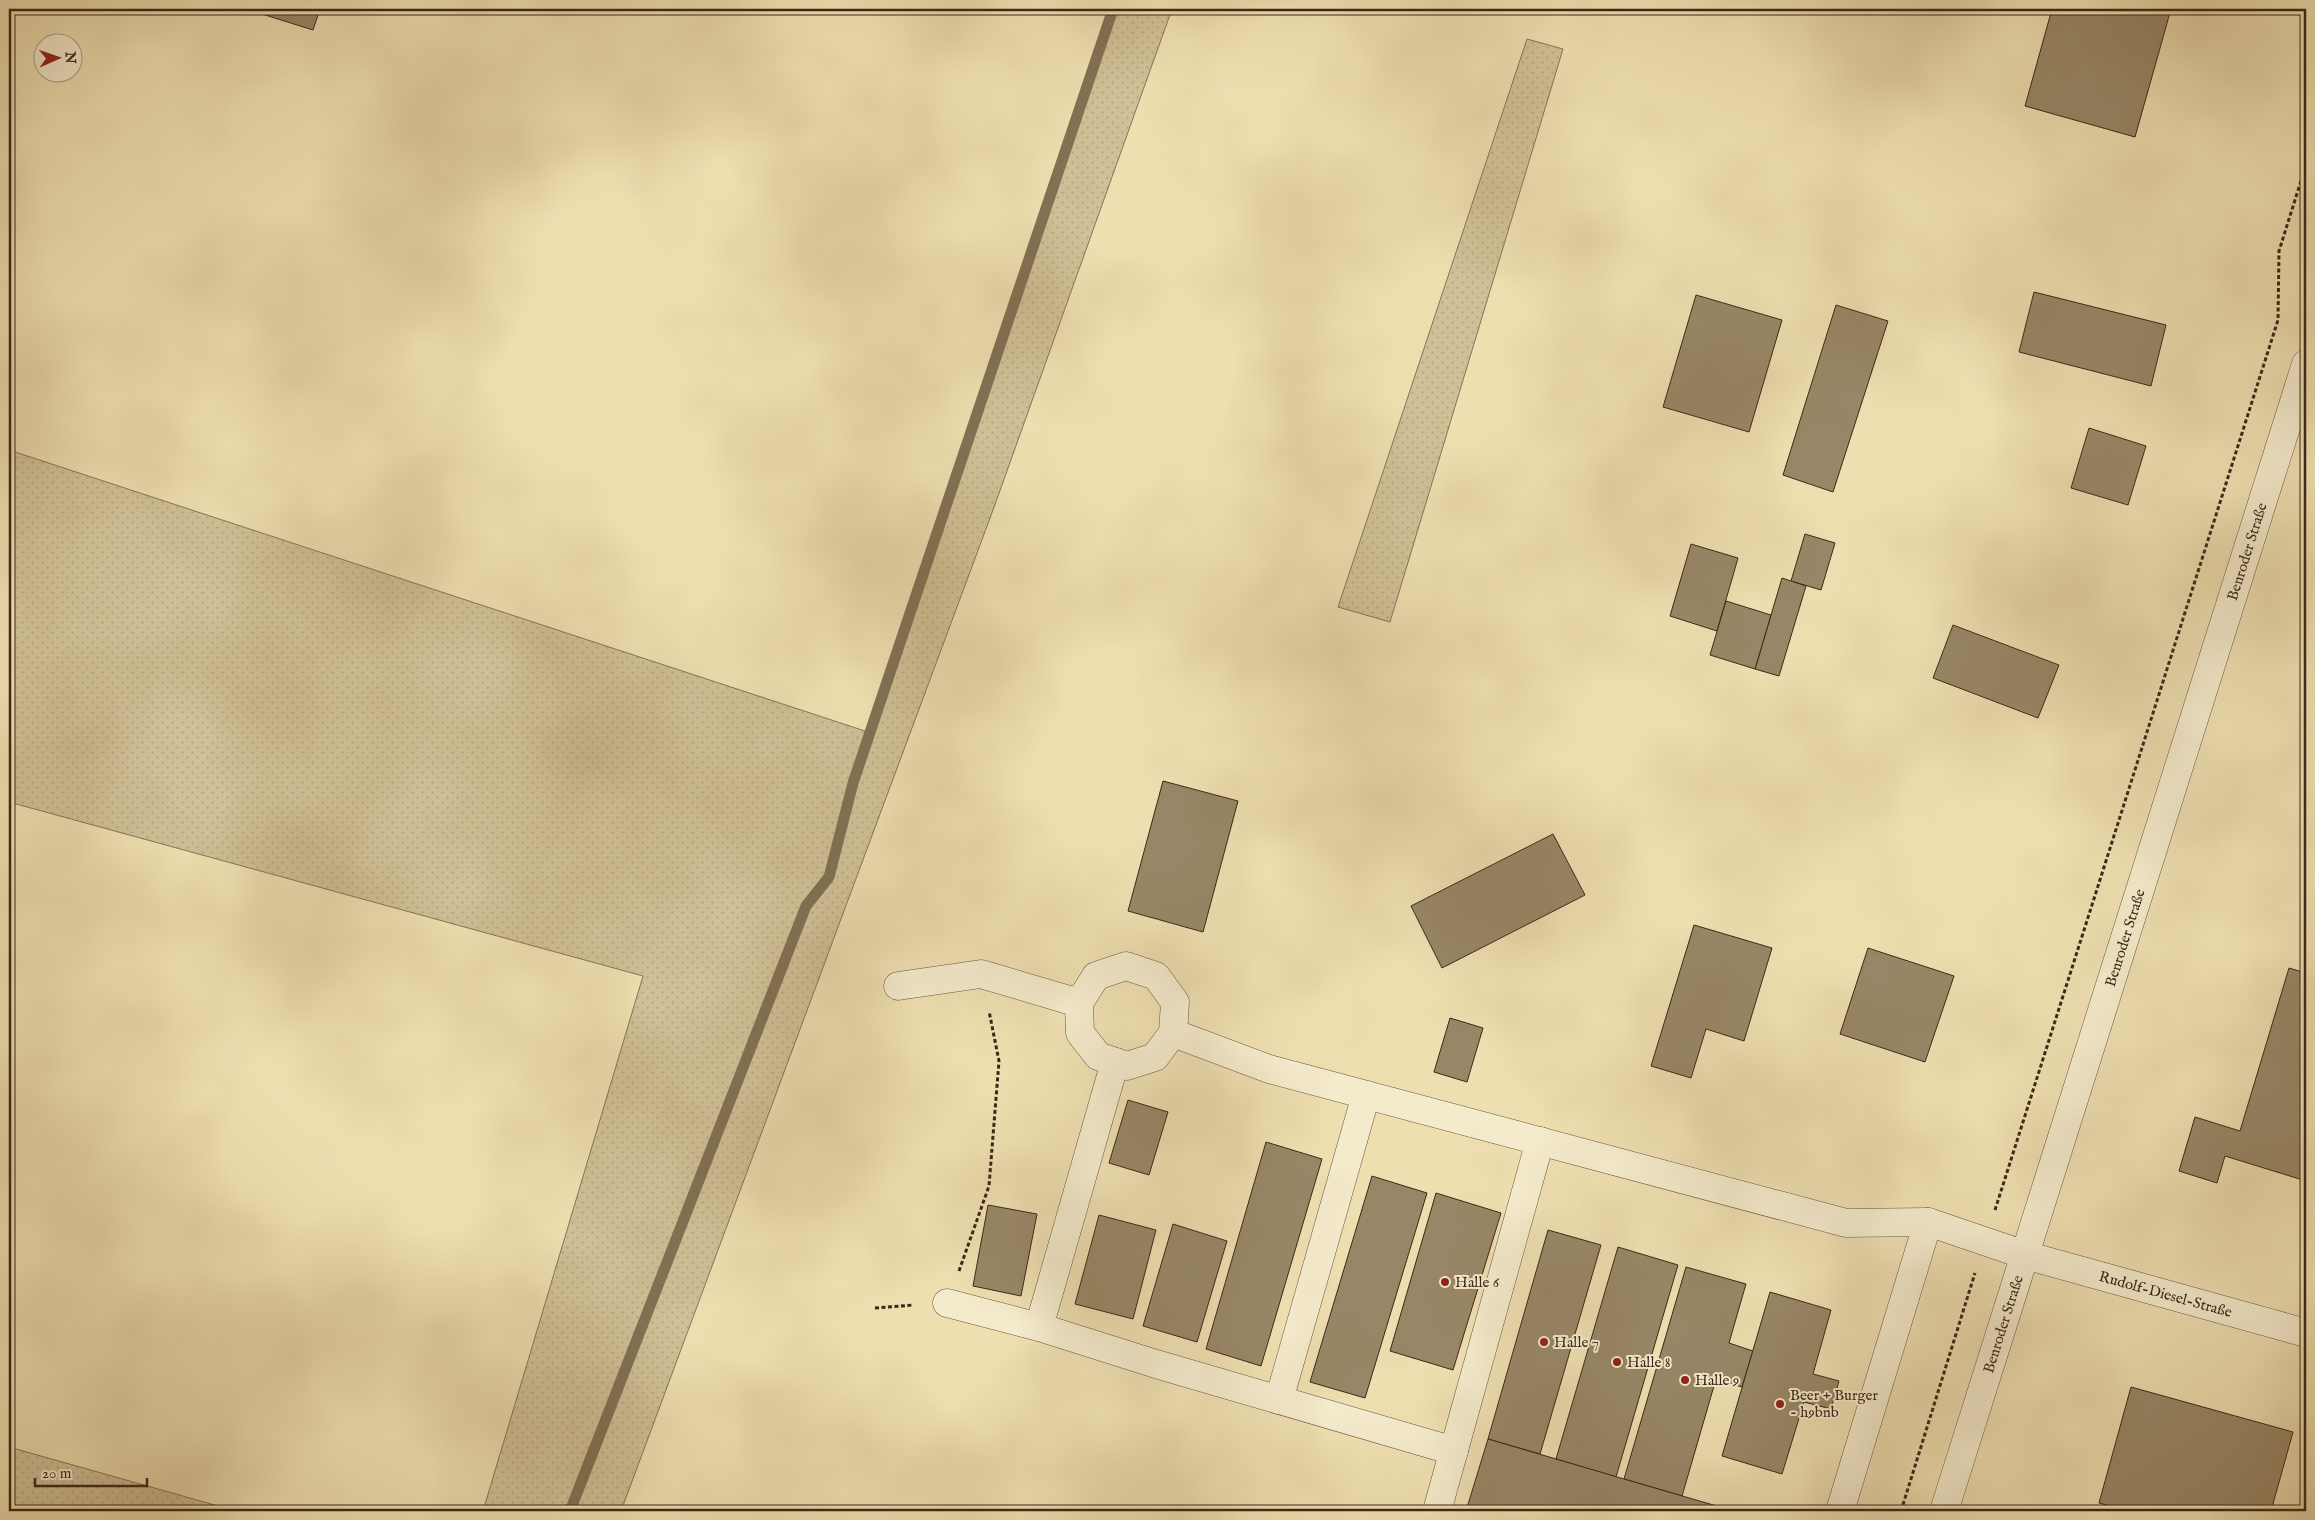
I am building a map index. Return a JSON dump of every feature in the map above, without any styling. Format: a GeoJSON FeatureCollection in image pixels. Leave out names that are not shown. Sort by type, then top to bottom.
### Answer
{"type":"FeatureCollection","features":[{"type":"Feature","properties":{"kind":"street","name":"Benroder Straße"},"geometry":{"type":"LineString","coordinates":[[1944,1511],[2306,364]]}},
{"type":"Feature","properties":{"kind":"street"},"geometry":{"type":"LineString","coordinates":[[1126,966],[1156,976],[1175,1002],[1173,1034],[1155,1057],[1127,1066],[1098,1056],[1080,1033],[1079,1003],[1096,976],[1126,966]]}},
{"type":"Feature","properties":{"kind":"street"},"geometry":{"type":"LineString","coordinates":[[898,986],[981,974],[1079,1003]]}},
{"type":"Feature","properties":{"kind":"street","name":"Rudolf-Diesel-Straße"},"geometry":{"type":"LineString","coordinates":[[1173,1034],[1269,1069],[1846,1222],[1928,1222],[2025,1256],[2306,1333]]}},
{"type":"Feature","properties":{"kind":"street"},"geometry":{"type":"LineString","coordinates":[[1039,1327],[1115,1062]]}},
{"type":"Feature","properties":{"kind":"street"},"geometry":{"type":"LineString","coordinates":[[1279,1400],[1366,1095]]}},
{"type":"Feature","properties":{"kind":"street"},"geometry":{"type":"LineString","coordinates":[[1437,1511],[1540,1141]]}},
{"type":"Feature","properties":{"kind":"street"},"geometry":{"type":"LineString","coordinates":[[1840,1511],[1928,1222]]}},
{"type":"Feature","properties":{"kind":"street"},"geometry":{"type":"LineString","coordinates":[[947,1303],[1039,1327],[1454,1451]]}},
{"type":"Feature","properties":{"kind":"path"},"geometry":{"type":"LineString","coordinates":[[1901,1511],[1984,1242],[2278,320],[2279,251],[2306,165]]}},
{"type":"Feature","properties":{"kind":"path"},"geometry":{"type":"LineString","coordinates":[[875,1308],[947,1303],[989,1186],[999,1061],[981,974]]}},
{"type":"Feature","properties":{"kind":"shaded area"},"geometry":{"type":"Polygon","coordinates":[[[1115,9],[1172,9],[993,510],[621,1511],[483,1511],[643,976],[9,802],[9,450],[871,733],[1115,9]]]}},
{"type":"Feature","properties":{"kind":"shaded area"},"geometry":{"type":"Polygon","coordinates":[[[1527,39],[1563,49],[1390,622],[1338,607],[1527,39]]]}},
{"type":"Feature","properties":{"kind":"shaded area"},"geometry":{"type":"Polygon","coordinates":[[[9,1447],[236,1511],[9,1511],[9,1447]]]}},
{"type":"Feature","properties":{"kind":"building"},"geometry":{"type":"Polygon","coordinates":[[[246,9],[320,9],[313,30],[246,9]]]}},
{"type":"Feature","properties":{"kind":"building"},"geometry":{"type":"Polygon","coordinates":[[[2052,9],[2171,9],[2135,137],[2025,106],[2052,9]]]}},
{"type":"Feature","properties":{"kind":"building"},"geometry":{"type":"Polygon","coordinates":[[[2034,292],[2166,325],[2151,386],[2019,352],[2034,292]]]}},
{"type":"Feature","properties":{"kind":"building"},"geometry":{"type":"Polygon","coordinates":[[[1696,295],[1782,320],[1749,432],[1663,407],[1696,295]]]}},
{"type":"Feature","properties":{"kind":"building"},"geometry":{"type":"Polygon","coordinates":[[[1836,305],[1888,321],[1833,492],[1783,475],[1836,305]]]}},
{"type":"Feature","properties":{"kind":"building"},"geometry":{"type":"Polygon","coordinates":[[[2089,428],[2146,446],[2128,505],[2071,488],[2089,428]]]}},
{"type":"Feature","properties":{"kind":"building"},"geometry":{"type":"Polygon","coordinates":[[[1805,534],[1835,543],[1821,590],[1791,581],[1805,534]]]}},
{"type":"Feature","properties":{"kind":"building"},"geometry":{"type":"Polygon","coordinates":[[[1691,544],[1738,558],[1717,631],[1670,616],[1691,544]]]}},
{"type":"Feature","properties":{"kind":"building"},"geometry":{"type":"Polygon","coordinates":[[[1782,578],[1806,586],[1779,676],[1755,669],[1782,578]]]}},
{"type":"Feature","properties":{"kind":"building"},"geometry":{"type":"Polygon","coordinates":[[[1726,601],[1771,615],[1755,669],[1710,655],[1726,601]]]}},
{"type":"Feature","properties":{"kind":"building"},"geometry":{"type":"Polygon","coordinates":[[[1953,625],[2059,665],[2038,718],[1933,678],[1953,625]]]}},
{"type":"Feature","properties":{"kind":"building"},"geometry":{"type":"Polygon","coordinates":[[[1163,781],[1238,801],[1203,932],[1128,911],[1163,781]]]}},
{"type":"Feature","properties":{"kind":"building"},"geometry":{"type":"Polygon","coordinates":[[[1553,834],[1585,895],[1442,968],[1411,906],[1553,834]]]}},
{"type":"Feature","properties":{"kind":"building"},"geometry":{"type":"Polygon","coordinates":[[[1694,925],[1772,948],[1744,1041],[1706,1029],[1691,1078],[1651,1066],[1694,925]]]}},
{"type":"Feature","properties":{"kind":"building"},"geometry":{"type":"Polygon","coordinates":[[[1868,948],[1954,976],[1925,1062],[1840,1034],[1868,948]]]}},
{"type":"Feature","properties":{"kind":"building"},"geometry":{"type":"Polygon","coordinates":[[[2289,968],[2306,973],[2306,1181],[2225,1156],[2217,1183],[2179,1171],[2195,1117],[2240,1131],[2289,968]]]}},
{"type":"Feature","properties":{"kind":"building"},"geometry":{"type":"Polygon","coordinates":[[[1450,1018],[1483,1028],[1467,1082],[1434,1072],[1450,1018]]]}},
{"type":"Feature","properties":{"kind":"building"},"geometry":{"type":"Polygon","coordinates":[[[1128,1100],[1168,1112],[1149,1175],[1109,1163],[1128,1100]]]}},
{"type":"Feature","properties":{"kind":"building"},"geometry":{"type":"Polygon","coordinates":[[[1266,1142],[1322,1159],[1261,1366],[1206,1349],[1266,1142]]]}},
{"type":"Feature","properties":{"kind":"building"},"geometry":{"type":"Polygon","coordinates":[[[1372,1176],[1427,1193],[1365,1398],[1310,1382],[1372,1176]]]}},
{"type":"Feature","properties":{"kind":"building","name":"Halle 6"},"geometry":{"type":"Polygon","coordinates":[[[1436,1193],[1501,1213],[1453,1370],[1390,1351],[1436,1193]]]}},
{"type":"Feature","properties":{"kind":"building"},"geometry":{"type":"Polygon","coordinates":[[[988,1205],[1037,1214],[1021,1296],[973,1286],[988,1205]]]}},
{"type":"Feature","properties":{"kind":"building"},"geometry":{"type":"Polygon","coordinates":[[[1099,1215],[1156,1230],[1133,1319],[1075,1304],[1099,1215]]]}},
{"type":"Feature","properties":{"kind":"building"},"geometry":{"type":"Polygon","coordinates":[[[1173,1224],[1227,1241],[1197,1342],[1143,1326],[1173,1224]]]}},
{"type":"Feature","properties":{"kind":"building","name":"Halle 7"},"geometry":{"type":"Polygon","coordinates":[[[1548,1230],[1601,1245],[1540,1454],[1488,1439],[1548,1230]]]}},
{"type":"Feature","properties":{"kind":"building","name":"Halle 8"},"geometry":{"type":"Polygon","coordinates":[[[1618,1247],[1678,1265],[1616,1477],[1556,1459],[1618,1247]]]}},
{"type":"Feature","properties":{"kind":"building"},"geometry":{"type":"Polygon","coordinates":[[[1686,1267],[1746,1284],[1729,1343],[1753,1351],[1742,1387],[1716,1379],[1682,1496],[1624,1479],[1686,1267]]]}},
{"type":"Feature","properties":{"kind":"building"},"geometry":{"type":"Polygon","coordinates":[[[1770,1292],[1831,1310],[1813,1374],[1839,1381],[1831,1409],[1804,1402],[1782,1474],[1722,1456],[1770,1292]]]}},
{"type":"Feature","properties":{"kind":"building"},"geometry":{"type":"Polygon","coordinates":[[[2131,1387],[2293,1432],[2271,1511],[2128,1511],[2099,1503],[2131,1387]]]}},
{"type":"Feature","properties":{"kind":"building"},"geometry":{"type":"Polygon","coordinates":[[[1488,1439],[1624,1479],[1734,1511],[1466,1511],[1488,1439]]]}},
{"type":"Feature","properties":{"kind":"waterway"},"geometry":{"type":"LineString","coordinates":[[570,1511],[806,906],[829,877],[853,783],[1113,9]]}},
{"type":"Feature","properties":{"kind":"place","name":"Halle 6"},"geometry":{"type":"Point","coordinates":[1445,1282]}},
{"type":"Feature","properties":{"kind":"place","name":"Halle 7"},"geometry":{"type":"Point","coordinates":[1544,1342]}},
{"type":"Feature","properties":{"kind":"place","name":"Halle 8"},"geometry":{"type":"Point","coordinates":[1617,1362]}},
{"type":"Feature","properties":{"kind":"place","name":"Halle 9"},"geometry":{"type":"Point","coordinates":[1685,1380]}},
{"type":"Feature","properties":{"kind":"place","name":"Beer + Burger - h9bnb"},"geometry":{"type":"Point","coordinates":[1780,1404]}}]}
